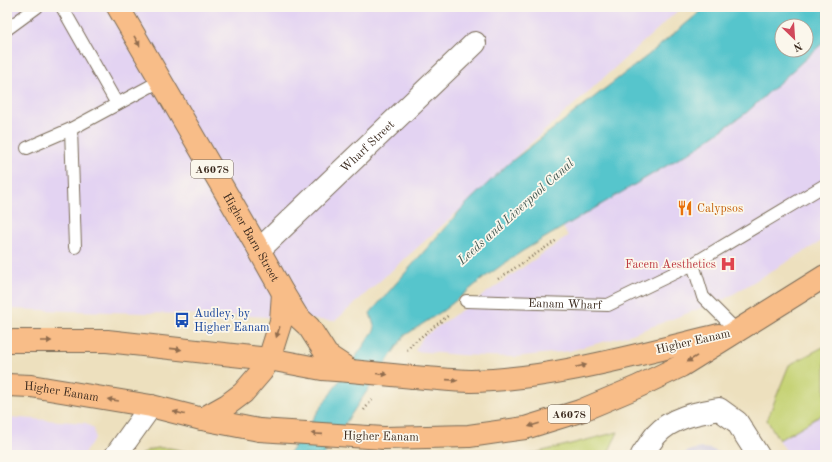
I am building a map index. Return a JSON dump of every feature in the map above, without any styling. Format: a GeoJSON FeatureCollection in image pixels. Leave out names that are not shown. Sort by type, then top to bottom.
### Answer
{"type":"FeatureCollection","features":[{"type":"Feature","properties":{"kind":"highway","name":"Higher Barn Street"},"geometry":{"type":"LineString","coordinates":[[118,7],[297,316],[309,327],[327,354],[351,371]]}},
{"type":"Feature","properties":{"kind":"highway","name":"Higher Eanam"},"geometry":{"type":"LineString","coordinates":[[7,385],[31,386],[151,406],[202,419],[258,430],[384,438],[470,436],[525,428],[580,411],[637,387],[682,366],[825,276]]}},
{"type":"Feature","properties":{"kind":"highway"},"geometry":{"type":"LineString","coordinates":[[202,419],[227,405],[243,393],[262,371],[269,359],[281,321],[283,293]]}},
{"type":"Feature","properties":{"kind":"highway","name":"Higher Eanam"},"geometry":{"type":"LineString","coordinates":[[7,341],[107,341],[269,359],[322,369],[470,381],[518,377],[562,370],[622,358],[737,331]]}},
{"type":"Feature","properties":{"kind":"street","name":"Wharf Street"},"geometry":{"type":"LineString","coordinates":[[259,250],[475,42]]}},
{"type":"Feature","properties":{"kind":"street"},"geometry":{"type":"LineString","coordinates":[[116,455],[151,406]]}},
{"type":"Feature","properties":{"kind":"street"},"geometry":{"type":"LineString","coordinates":[[642,455],[657,434],[674,421],[696,413],[719,409],[737,422],[758,455]]}},
{"type":"Feature","properties":{"kind":"lane"},"geometry":{"type":"LineString","coordinates":[[7,29],[37,7]]}},
{"type":"Feature","properties":{"kind":"lane"},"geometry":{"type":"LineString","coordinates":[[62,7],[117,104]]}},
{"type":"Feature","properties":{"kind":"lane"},"geometry":{"type":"LineString","coordinates":[[27,148],[71,129],[160,81]]}},
{"type":"Feature","properties":{"kind":"lane"},"geometry":{"type":"LineString","coordinates":[[71,129],[75,247]]}},
{"type":"Feature","properties":{"kind":"lane","name":"Eanam Wharf"},"geometry":{"type":"LineString","coordinates":[[466,301],[608,305],[693,264],[825,185]]}},
{"type":"Feature","properties":{"kind":"lane"},"geometry":{"type":"LineString","coordinates":[[693,264],[704,297],[737,331]]}},
{"type":"Feature","properties":{"kind":"path"},"geometry":{"type":"LineString","coordinates":[[413,343],[466,301],[558,240]]}},
{"type":"Feature","properties":{"kind":"shaded area"},"geometry":{"type":"Polygon","coordinates":[[[7,7],[682,7],[508,164],[464,206],[335,321],[252,316],[7,309],[7,7]]]}},
{"type":"Feature","properties":{"kind":"shaded area"},"geometry":{"type":"Polygon","coordinates":[[[825,41],[825,239],[725,299],[632,334],[569,351],[514,357],[461,355],[415,351],[423,337],[568,236],[563,227],[693,150],[746,113],[806,58],[814,58],[814,51],[825,41]]]}},
{"type":"Feature","properties":{"kind":"shaded area"},"geometry":{"type":"Polygon","coordinates":[[[825,413],[825,455],[789,455],[779,440],[825,413]]]}},
{"type":"Feature","properties":{"kind":"shaded area"},"geometry":{"type":"Polygon","coordinates":[[[7,417],[86,423],[94,429],[95,438],[83,455],[7,455],[7,417]]]}},
{"type":"Feature","properties":{"kind":"shaded area"},"geometry":{"type":"Polygon","coordinates":[[[702,448],[711,449],[724,455],[680,455],[691,450],[702,448]]]}},
{"type":"Feature","properties":{"kind":"green space"},"geometry":{"type":"Polygon","coordinates":[[[825,346],[825,413],[779,440],[767,420],[789,365],[825,346]]]}},
{"type":"Feature","properties":{"kind":"green space"},"geometry":{"type":"Polygon","coordinates":[[[618,432],[607,455],[527,455],[618,432]]]}},
{"type":"Feature","properties":{"kind":"green space"},"geometry":{"type":"Polygon","coordinates":[[[170,448],[204,455],[141,455],[148,450],[170,448]]]}},
{"type":"Feature","properties":{"kind":"water","name":"Leeds and Liverpool Canal"},"geometry":{"type":"Polygon","coordinates":[[[706,7],[825,7],[825,41],[814,51],[814,18],[774,18],[774,58],[806,58],[746,113],[693,150],[521,252],[485,277],[444,310],[404,336],[324,455],[288,455],[375,329],[370,313],[464,206],[508,164],[647,56],[706,7]]]}},
{"type":"Feature","properties":{"kind":"place","name":"Calypsos"},"geometry":{"type":"Point","coordinates":[685,208]}},
{"type":"Feature","properties":{"kind":"place","name":"Facem Aesthetics"},"geometry":{"type":"Point","coordinates":[728,264]}},
{"type":"Feature","properties":{"kind":"place","name":"Audley, by Higher Eanam"},"geometry":{"type":"Point","coordinates":[182,320]}}]}
